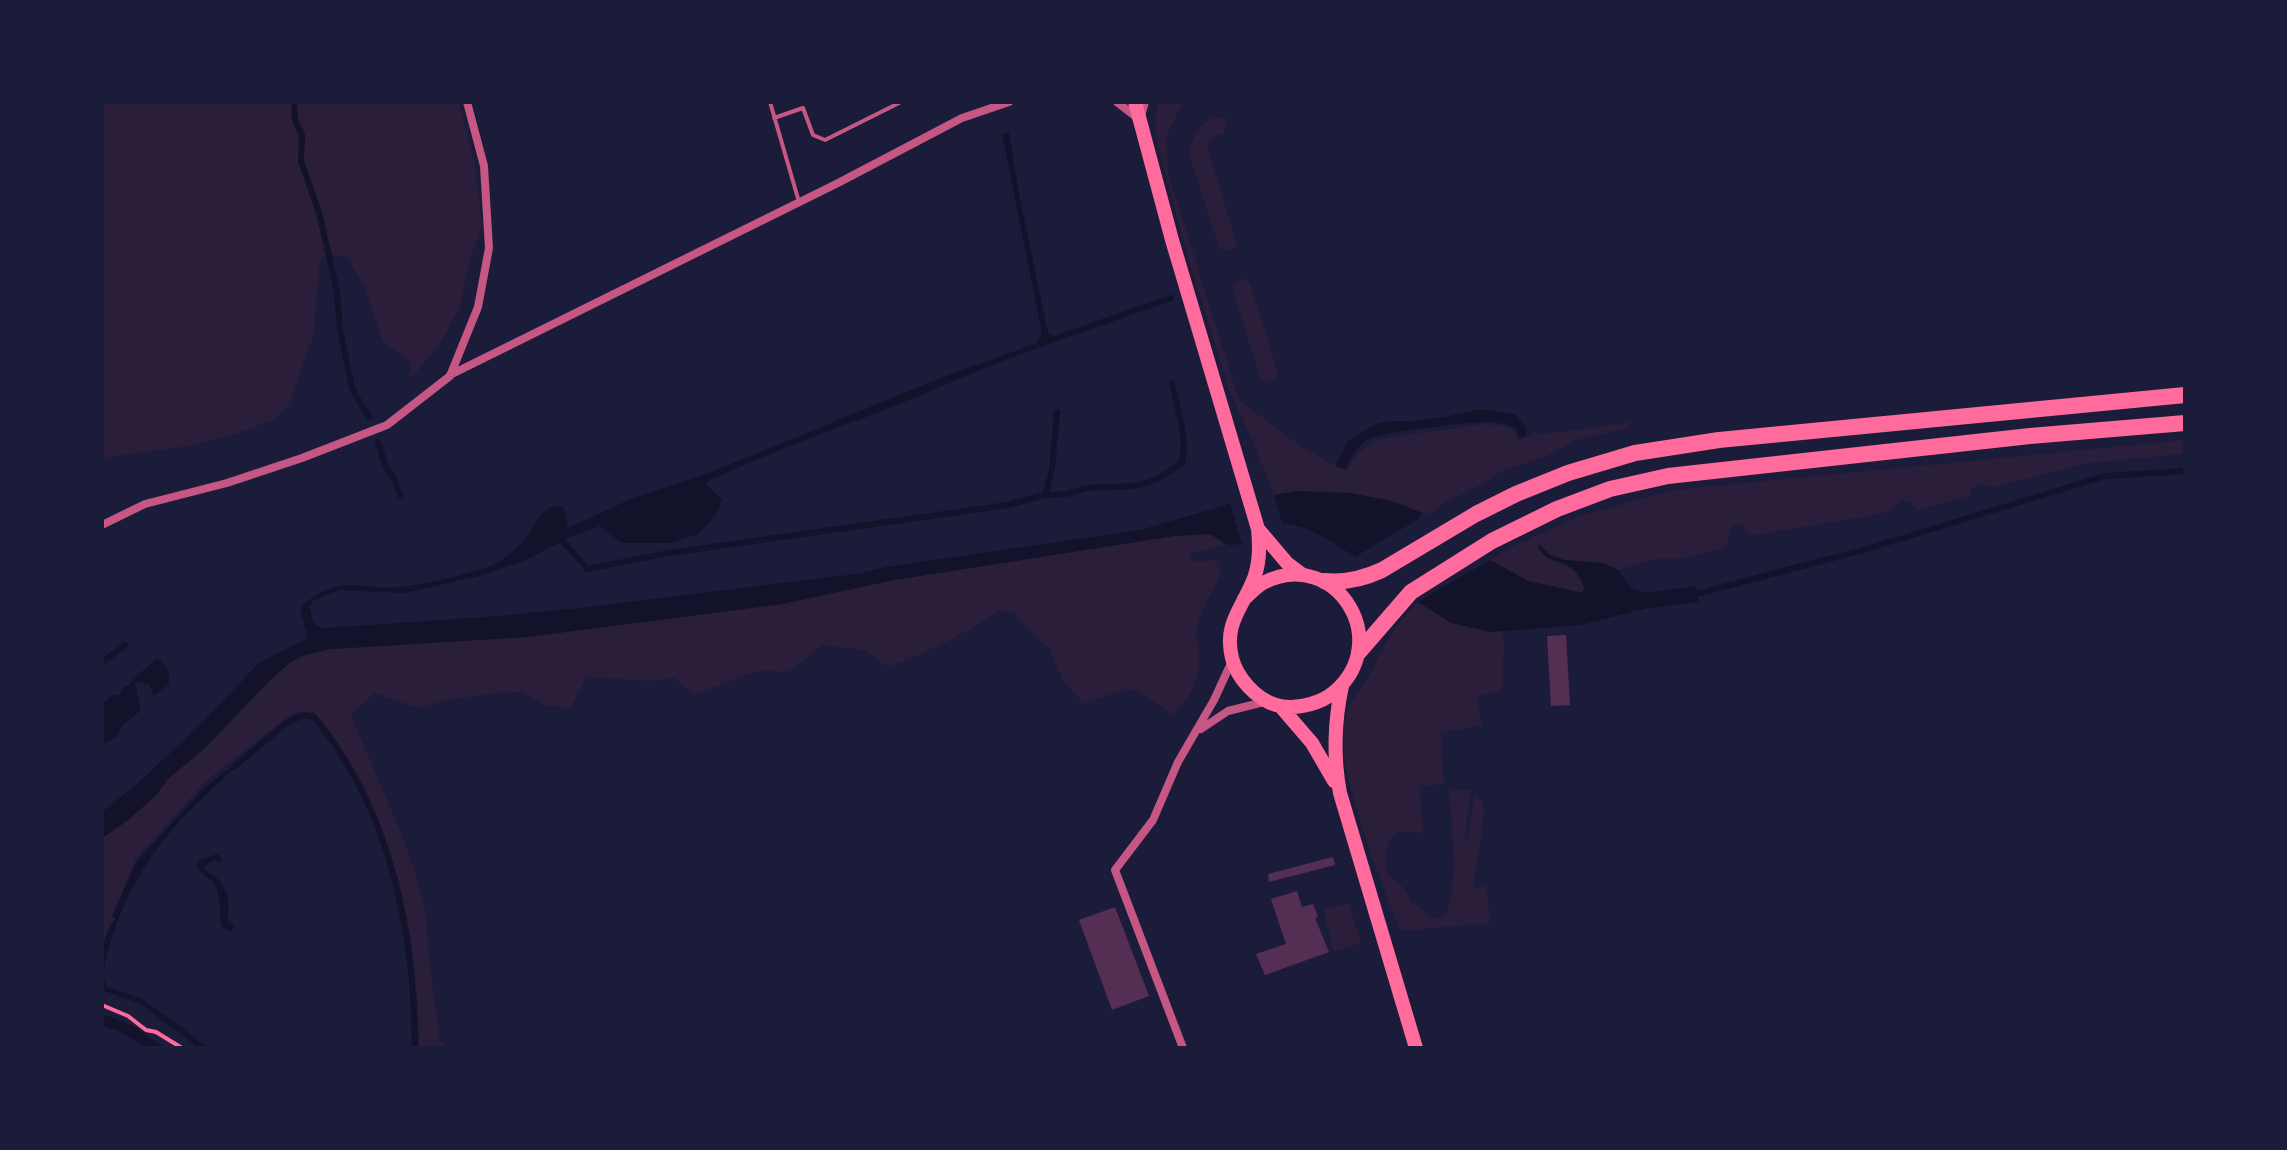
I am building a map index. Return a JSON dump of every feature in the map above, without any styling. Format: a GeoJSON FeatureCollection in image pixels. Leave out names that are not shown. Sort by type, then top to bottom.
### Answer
{"type":"FeatureCollection","features":[{"type":"Feature","properties":{"kind":"highway"},"geometry":{"type":"LineString","coordinates":[[1324,581],[1346,582],[1367,577],[1516,494],[1568,473],[1635,453],[1719,440],[2185,395]]}},
{"type":"Feature","properties":{"kind":"highway"},"geometry":{"type":"LineString","coordinates":[[1359,652],[1411,592],[1427,581],[1492,541],[1557,509],[1610,489],[1668,476],[2030,436],[2185,423]]}},
{"type":"Feature","properties":{"kind":"main road"},"geometry":{"type":"LineString","coordinates":[[1135,102],[1172,240],[1258,529],[1260,550],[1257,569],[1233,617],[1229,639],[1232,660],[1241,678],[1274,704],[1312,743],[1340,793]]}},
{"type":"Feature","properties":{"kind":"main road"},"geometry":{"type":"LineString","coordinates":[[1258,529],[1287,563],[1303,575]]}},
{"type":"Feature","properties":{"kind":"main road"},"geometry":{"type":"LineString","coordinates":[[1244,599],[1260,584],[1281,576],[1303,575],[1324,581],[1341,594],[1353,611],[1360,631],[1359,652],[1353,671],[1342,686],[1321,701],[1297,707],[1274,704]]}},
{"type":"Feature","properties":{"kind":"main road"},"geometry":{"type":"LineString","coordinates":[[1342,686],[1334,740],[1340,793],[1416,1048]]}},
{"type":"Feature","properties":{"kind":"street"},"geometry":{"type":"LineString","coordinates":[[450,376],[478,307],[489,248],[484,166],[467,102]]}},
{"type":"Feature","properties":{"kind":"street"},"geometry":{"type":"LineString","coordinates":[[102,525],[145,504],[242,478],[387,425],[450,376],[962,118],[1009,102]]}},
{"type":"Feature","properties":{"kind":"street"},"geometry":{"type":"LineString","coordinates":[[1117,102],[1140,120],[1145,102]]}},
{"type":"Feature","properties":{"kind":"street"},"geometry":{"type":"LineString","coordinates":[[1183,1048],[1115,870],[1153,820],[1178,762],[1214,700],[1232,660]]}},
{"type":"Feature","properties":{"kind":"street"},"geometry":{"type":"LineString","coordinates":[[1191,738],[1228,711],[1274,704]]}},
{"type":"Feature","properties":{"kind":"lane"},"geometry":{"type":"LineString","coordinates":[[770,102],[799,202]]}},
{"type":"Feature","properties":{"kind":"lane"},"geometry":{"type":"LineString","coordinates":[[774,118],[803,108],[813,135],[825,140],[901,102]]}},
{"type":"Feature","properties":{"kind":"path"},"geometry":{"type":"LineString","coordinates":[[102,1005],[128,1016],[146,1030],[156,1032],[182,1048]]}},
{"type":"Feature","properties":{"kind":"shaded area"},"geometry":{"type":"Polygon","coordinates":[[[102,102],[459,102],[475,164],[482,226],[470,259],[460,307],[439,346],[410,379],[411,363],[383,341],[365,289],[346,255],[320,258],[314,334],[289,404],[275,419],[233,435],[190,446],[102,458],[102,102]]]}},
{"type":"Feature","properties":{"kind":"shaded area"},"geometry":{"type":"Polygon","coordinates":[[[1158,102],[1183,102],[1166,137],[1168,172],[1239,400],[1299,445],[1348,470],[1354,458],[1372,442],[1389,437],[1485,424],[1505,426],[1514,431],[1518,441],[1532,434],[1533,430],[1537,435],[1634,422],[1627,428],[1576,440],[1547,456],[1502,471],[1425,514],[1392,501],[1297,491],[1274,495],[1231,395],[1189,261],[1156,139],[1158,102]]]}},
{"type":"Feature","properties":{"kind":"shaded area"},"geometry":{"type":"Polygon","coordinates":[[[1226,117],[1224,135],[1217,134],[1208,148],[1237,244],[1235,249],[1222,250],[1188,151],[1204,123],[1213,118],[1226,117]]]}},
{"type":"Feature","properties":{"kind":"shaded area"},"geometry":{"type":"Polygon","coordinates":[[[1009,133],[1048,332],[1054,337],[1068,332],[1059,340],[709,480],[706,484],[722,500],[715,516],[698,534],[670,543],[622,543],[600,526],[572,536],[526,560],[479,576],[405,593],[340,590],[312,601],[309,606],[313,621],[325,628],[486,617],[857,574],[886,567],[1140,530],[1230,504],[1242,544],[1227,545],[1210,534],[1174,536],[894,580],[782,604],[527,637],[331,649],[305,655],[291,662],[270,680],[205,748],[169,778],[155,796],[102,838],[102,812],[137,784],[204,721],[259,663],[308,638],[301,614],[302,606],[327,589],[350,585],[401,587],[485,568],[502,560],[516,548],[549,508],[564,507],[568,528],[631,499],[709,473],[943,377],[1037,343],[1042,334],[1002,134],[1009,133]]]}},
{"type":"Feature","properties":{"kind":"shaded area"},"geometry":{"type":"Polygon","coordinates":[[[1243,278],[1250,283],[1278,373],[1267,382],[1260,378],[1233,289],[1233,283],[1243,278]]]}},
{"type":"Feature","properties":{"kind":"shaded area"},"geometry":{"type":"Polygon","coordinates":[[[1479,409],[1515,414],[1527,428],[1525,437],[1519,438],[1513,427],[1490,422],[1406,431],[1367,440],[1345,470],[1336,466],[1348,441],[1376,424],[1445,417],[1479,409]]]}},
{"type":"Feature","properties":{"kind":"shaded area"},"geometry":{"type":"Polygon","coordinates":[[[2185,440],[2185,454],[2089,463],[1994,487],[1980,484],[1971,488],[1972,495],[1918,510],[1909,501],[1900,501],[1891,511],[1879,514],[1750,536],[1742,525],[1735,524],[1726,547],[1686,558],[1657,559],[1618,570],[1598,563],[1559,558],[1541,545],[1549,560],[1575,572],[1585,587],[1583,593],[1528,581],[1490,560],[1511,547],[1580,516],[1673,490],[2185,440]]]}},
{"type":"Feature","properties":{"kind":"shaded area"},"geometry":{"type":"Polygon","coordinates":[[[1297,491],[1350,493],[1392,501],[1422,513],[1418,519],[1355,557],[1312,531],[1282,523],[1274,495],[1297,491]]]}},
{"type":"Feature","properties":{"kind":"shaded area"},"geometry":{"type":"Polygon","coordinates":[[[1210,534],[1227,545],[1189,554],[1191,560],[1200,562],[1214,559],[1222,574],[1197,627],[1199,661],[1196,679],[1185,702],[1172,715],[1148,697],[1127,688],[1084,704],[1063,681],[1049,648],[1029,631],[1014,612],[998,611],[944,643],[888,667],[864,650],[823,645],[788,672],[760,670],[693,695],[674,678],[649,681],[587,677],[570,709],[545,705],[522,692],[447,700],[418,708],[375,693],[351,715],[417,878],[426,913],[440,1040],[448,1048],[419,1048],[413,958],[395,870],[363,787],[341,748],[314,712],[298,712],[287,717],[197,791],[136,859],[112,916],[116,918],[109,925],[102,946],[102,838],[155,796],[169,778],[205,748],[270,680],[291,662],[305,655],[331,649],[527,637],[782,604],[894,580],[1174,536],[1210,534]]]}},
{"type":"Feature","properties":{"kind":"shaded area"},"geometry":{"type":"Polygon","coordinates":[[[1540,545],[1549,555],[1563,560],[1604,563],[1618,570],[1631,588],[1646,593],[1695,586],[1699,602],[1647,608],[1581,625],[1490,632],[1451,623],[1418,602],[1490,560],[1528,581],[1583,593],[1584,587],[1575,571],[1544,555],[1538,547],[1540,545]]]}},
{"type":"Feature","properties":{"kind":"shaded area"},"geometry":{"type":"Polygon","coordinates":[[[1418,602],[1458,622],[1502,631],[1502,691],[1477,696],[1482,725],[1441,733],[1444,784],[1420,786],[1423,834],[1403,832],[1391,838],[1385,852],[1386,872],[1429,918],[1445,916],[1450,902],[1453,871],[1449,791],[1471,789],[1464,840],[1468,840],[1474,795],[1481,798],[1485,810],[1473,887],[1487,887],[1490,923],[1400,931],[1351,790],[1343,734],[1351,704],[1391,634],[1418,602]]]}},
{"type":"Feature","properties":{"kind":"shaded area"},"geometry":{"type":"Polygon","coordinates":[[[156,659],[169,671],[169,683],[154,696],[149,684],[135,682],[141,710],[120,728],[117,736],[102,745],[102,704],[113,695],[118,695],[156,659]]]}},
{"type":"Feature","properties":{"kind":"shaded area"},"geometry":{"type":"Polygon","coordinates":[[[243,758],[178,823],[156,850],[121,912],[105,961],[107,987],[140,998],[179,1025],[182,1033],[141,1004],[102,990],[104,943],[116,918],[112,916],[137,861],[203,789],[243,758]]]}},
{"type":"Feature","properties":{"kind":"shaded area"},"geometry":{"type":"Polygon","coordinates":[[[218,854],[223,860],[219,864],[215,859],[204,867],[222,884],[228,905],[228,920],[234,925],[232,932],[221,926],[219,896],[215,886],[197,868],[198,860],[218,854]]]}},
{"type":"Feature","properties":{"kind":"shaded area"},"geometry":{"type":"Polygon","coordinates":[[[1349,903],[1361,943],[1334,952],[1323,910],[1349,903]]]}},
{"type":"Feature","properties":{"kind":"shaded area"},"geometry":{"type":"Polygon","coordinates":[[[102,1014],[132,1025],[165,1048],[146,1048],[121,1032],[102,1025],[102,1014]]]}},
{"type":"Feature","properties":{"kind":"building"},"geometry":{"type":"Polygon","coordinates":[[[1566,635],[1570,705],[1551,706],[1547,636],[1566,635]]]}},
{"type":"Feature","properties":{"kind":"building"},"geometry":{"type":"Polygon","coordinates":[[[1333,857],[1335,865],[1269,882],[1268,874],[1333,857]]]}},
{"type":"Feature","properties":{"kind":"building"},"geometry":{"type":"Polygon","coordinates":[[[1297,891],[1302,907],[1313,904],[1318,917],[1315,918],[1329,952],[1265,975],[1256,954],[1286,944],[1271,899],[1297,891]]]}},
{"type":"Feature","properties":{"kind":"building"},"geometry":{"type":"Polygon","coordinates":[[[1115,907],[1149,996],[1112,1010],[1079,920],[1115,907]]]}},
{"type":"Feature","properties":{"kind":"waterway"},"geometry":{"type":"LineString","coordinates":[[294,102],[295,120],[302,135],[301,161],[320,216],[337,292],[340,329],[352,388],[370,417]]}},
{"type":"Feature","properties":{"kind":"waterway"},"geometry":{"type":"LineString","coordinates":[[1057,338],[1171,298]]}},
{"type":"Feature","properties":{"kind":"waterway"},"geometry":{"type":"LineString","coordinates":[[1045,495],[1066,494],[1087,488],[1135,486],[1158,479],[1182,463],[1183,433],[1172,383]]}},
{"type":"Feature","properties":{"kind":"waterway"},"geometry":{"type":"LineString","coordinates":[[560,538],[588,569],[669,553],[1008,505],[1045,495],[1052,469],[1057,412]]}},
{"type":"Feature","properties":{"kind":"waterway"},"geometry":{"type":"LineString","coordinates":[[378,442],[400,495]]}},
{"type":"Feature","properties":{"kind":"waterway"},"geometry":{"type":"LineString","coordinates":[[1696,594],[1867,549],[2105,476],[2185,471]]}},
{"type":"Feature","properties":{"kind":"waterway"},"geometry":{"type":"LineString","coordinates":[[102,662],[125,645]]}},
{"type":"Feature","properties":{"kind":"waterway"},"geometry":{"type":"LineString","coordinates":[[234,767],[285,724],[303,715],[314,717],[340,753],[380,831],[393,873],[410,960],[415,1048]]}},
{"type":"Feature","properties":{"kind":"waterway"},"geometry":{"type":"LineString","coordinates":[[178,1028],[203,1048]]}}]}
